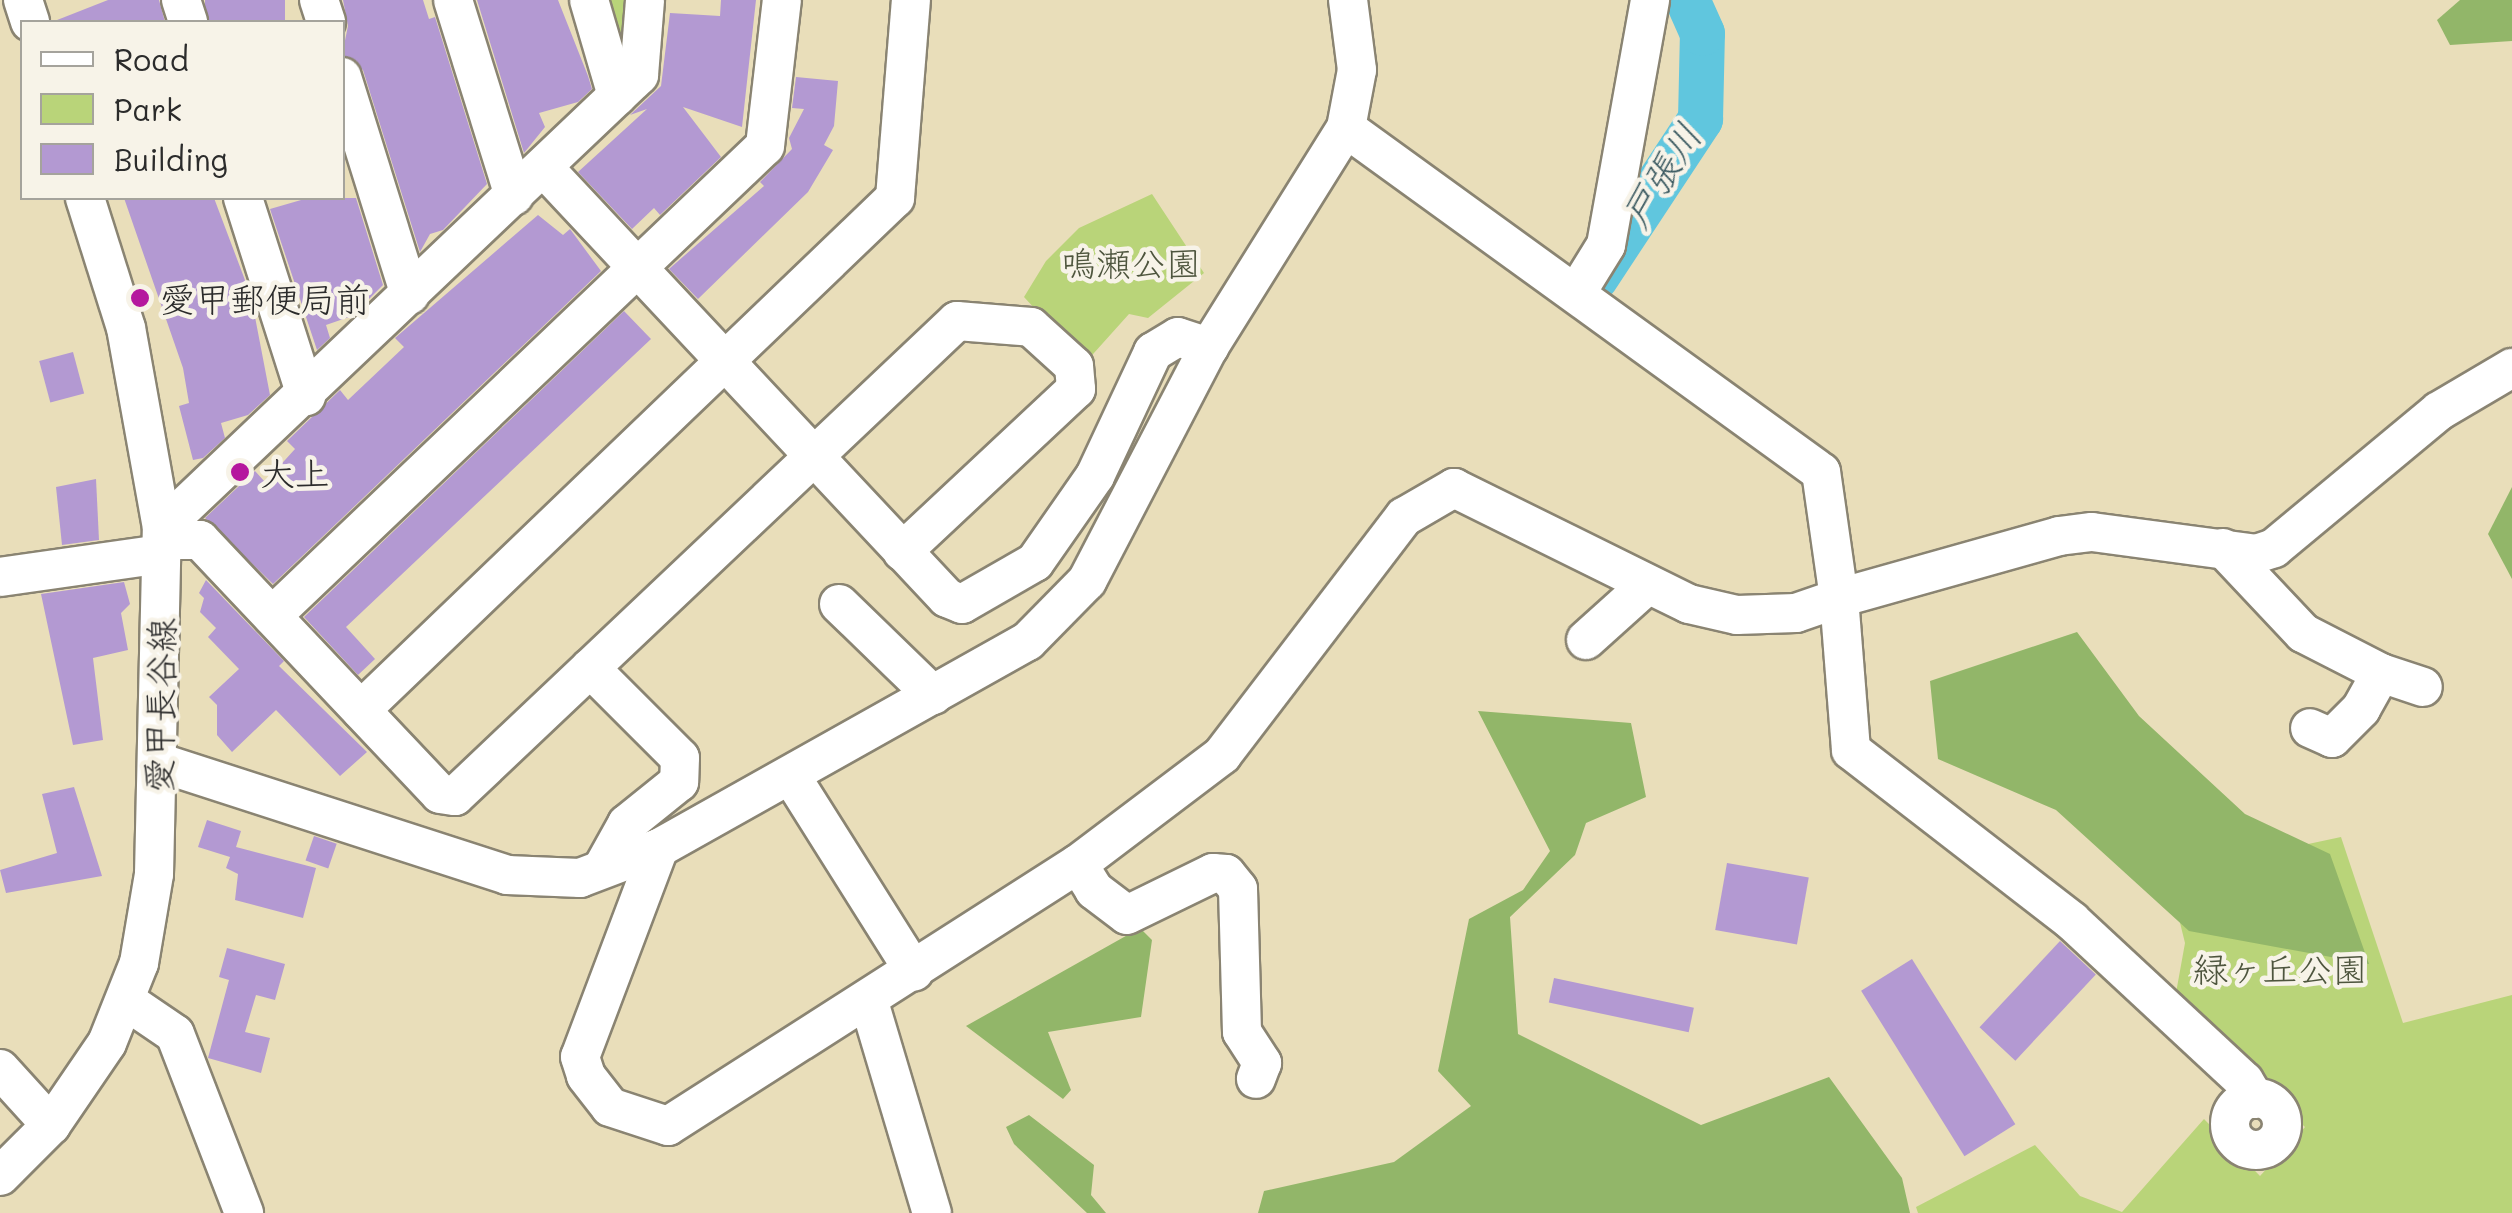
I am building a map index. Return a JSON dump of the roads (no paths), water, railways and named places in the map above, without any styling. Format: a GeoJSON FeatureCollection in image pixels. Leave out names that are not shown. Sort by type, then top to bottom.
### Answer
{"type":"FeatureCollection","features":[{"type":"Feature","properties":{"kind":"street"},"geometry":{"type":"LineString","coordinates":[[452,0],[514,196]]}},
{"type":"Feature","properties":{"kind":"street"},"geometry":{"type":"LineString","coordinates":[[588,0],[617,96]]}},
{"type":"Feature","properties":{"kind":"street"},"geometry":{"type":"LineString","coordinates":[[162,541],[306,396],[639,75],[645,0]]}},
{"type":"Feature","properties":{"kind":"street"},"geometry":{"type":"LineString","coordinates":[[272,616],[770,139],[782,0]]}},
{"type":"Feature","properties":{"kind":"street"},"geometry":{"type":"LineString","coordinates":[[360,710],[896,198],[910,0]]}},
{"type":"Feature","properties":{"kind":"street"},"geometry":{"type":"LineString","coordinates":[[158,762],[507,875],[580,878],[659,848],[1028,640],[1087,581],[1209,347],[1346,128],[1357,70],[1348,0]]}},
{"type":"Feature","properties":{"kind":"street"},"geometry":{"type":"LineString","coordinates":[[1577,292],[1606,245],[1650,0]]}},
{"type":"Feature","properties":{"kind":"street"},"geometry":{"type":"LineString","coordinates":[[345,87],[410,295]]}},
{"type":"Feature","properties":{"kind":"street"},"geometry":{"type":"LineString","coordinates":[[1346,128],[1821,472],[1839,598],[1851,750],[2072,921],[2244,1081],[2255,1098]]}},
{"type":"Feature","properties":{"kind":"street"},"geometry":{"type":"LineString","coordinates":[[544,168],[902,552],[947,598],[962,604],[993,590],[1035,562],[1096,476],[1153,352],[1178,337],[1209,347]]}},
{"type":"Feature","properties":{"kind":"street","name":"愛甲長谷線"},"geometry":{"type":"LineString","coordinates":[[0,1176],[51,1126],[107,1042],[126,1000],[154,874],[162,541],[126,328],[86,200]]}},
{"type":"Feature","properties":{"kind":"street"},"geometry":{"type":"LineString","coordinates":[[244,200],[306,396]]}},
{"type":"Feature","properties":{"kind":"street"},"geometry":{"type":"LineString","coordinates":[[0,576],[162,541],[200,540],[440,794],[456,796],[957,322],[1032,326],[1074,366],[1076,389],[902,552]]}},
{"type":"Feature","properties":{"kind":"street"},"geometry":{"type":"LineString","coordinates":[[659,848],[580,1056],[586,1076],[610,1108],[668,1126],[869,1002],[1078,864],[1222,755],[1404,517],[1454,488],[1689,604],[1738,615],[1796,613],[2059,536],[2092,532],[2256,554],[2274,548],[2438,411],[2512,368]]}},
{"type":"Feature","properties":{"kind":"street"},"geometry":{"type":"LineString","coordinates":[[2223,548],[2303,632],[2381,673],[2423,687]]}},
{"type":"Feature","properties":{"kind":"street"},"geometry":{"type":"LineString","coordinates":[[1586,640],[1648,585]]}},
{"type":"Feature","properties":{"kind":"street"},"geometry":{"type":"LineString","coordinates":[[839,604],[933,695]]}},
{"type":"Feature","properties":{"kind":"street"},"geometry":{"type":"LineString","coordinates":[[590,668],[680,758],[679,782],[628,824],[602,869]]}},
{"type":"Feature","properties":{"kind":"street"},"geometry":{"type":"LineString","coordinates":[[2310,728],[2332,738],[2361,709],[2381,673]]}},
{"type":"Feature","properties":{"kind":"street"},"geometry":{"type":"LineString","coordinates":[[791,776],[914,971]]}},
{"type":"Feature","properties":{"kind":"street"},"geometry":{"type":"LineString","coordinates":[[1078,864],[1094,890],[1127,914],[1213,873],[1226,874],[1238,889],[1242,1032],[1262,1063],[1256,1079]]}},
{"type":"Feature","properties":{"kind":"street"},"geometry":{"type":"LineString","coordinates":[[126,1000],[175,1034],[244,1213]]}},
{"type":"Feature","properties":{"kind":"street"},"geometry":{"type":"LineString","coordinates":[[869,1002],[932,1213]]}},
{"type":"Feature","properties":{"kind":"street"},"geometry":{"type":"LineString","coordinates":[[0,1069],[51,1126]]}},
{"type":"Feature","properties":{"kind":"waterway","name":"戸張川"},"geometry":{"type":"LineString","coordinates":[[1595,278],[1700,119],[1702,33],[1687,0]]}},
{"type":"Feature","properties":{"kind":"place","name":"愛甲郵便局前"},"geometry":{"type":"Point","coordinates":[140,298]}},
{"type":"Feature","properties":{"kind":"place","name":"大上"},"geometry":{"type":"Point","coordinates":[240,472]}},
{"type":"Feature","properties":{"kind":"park label","name":"鳴瀬公園"},"geometry":{"type":"Point","coordinates":[1131,262]}},
{"type":"Feature","properties":{"kind":"park label","name":"緑ヶ丘公園"},"geometry":{"type":"Point","coordinates":[2280,968]}}]}
